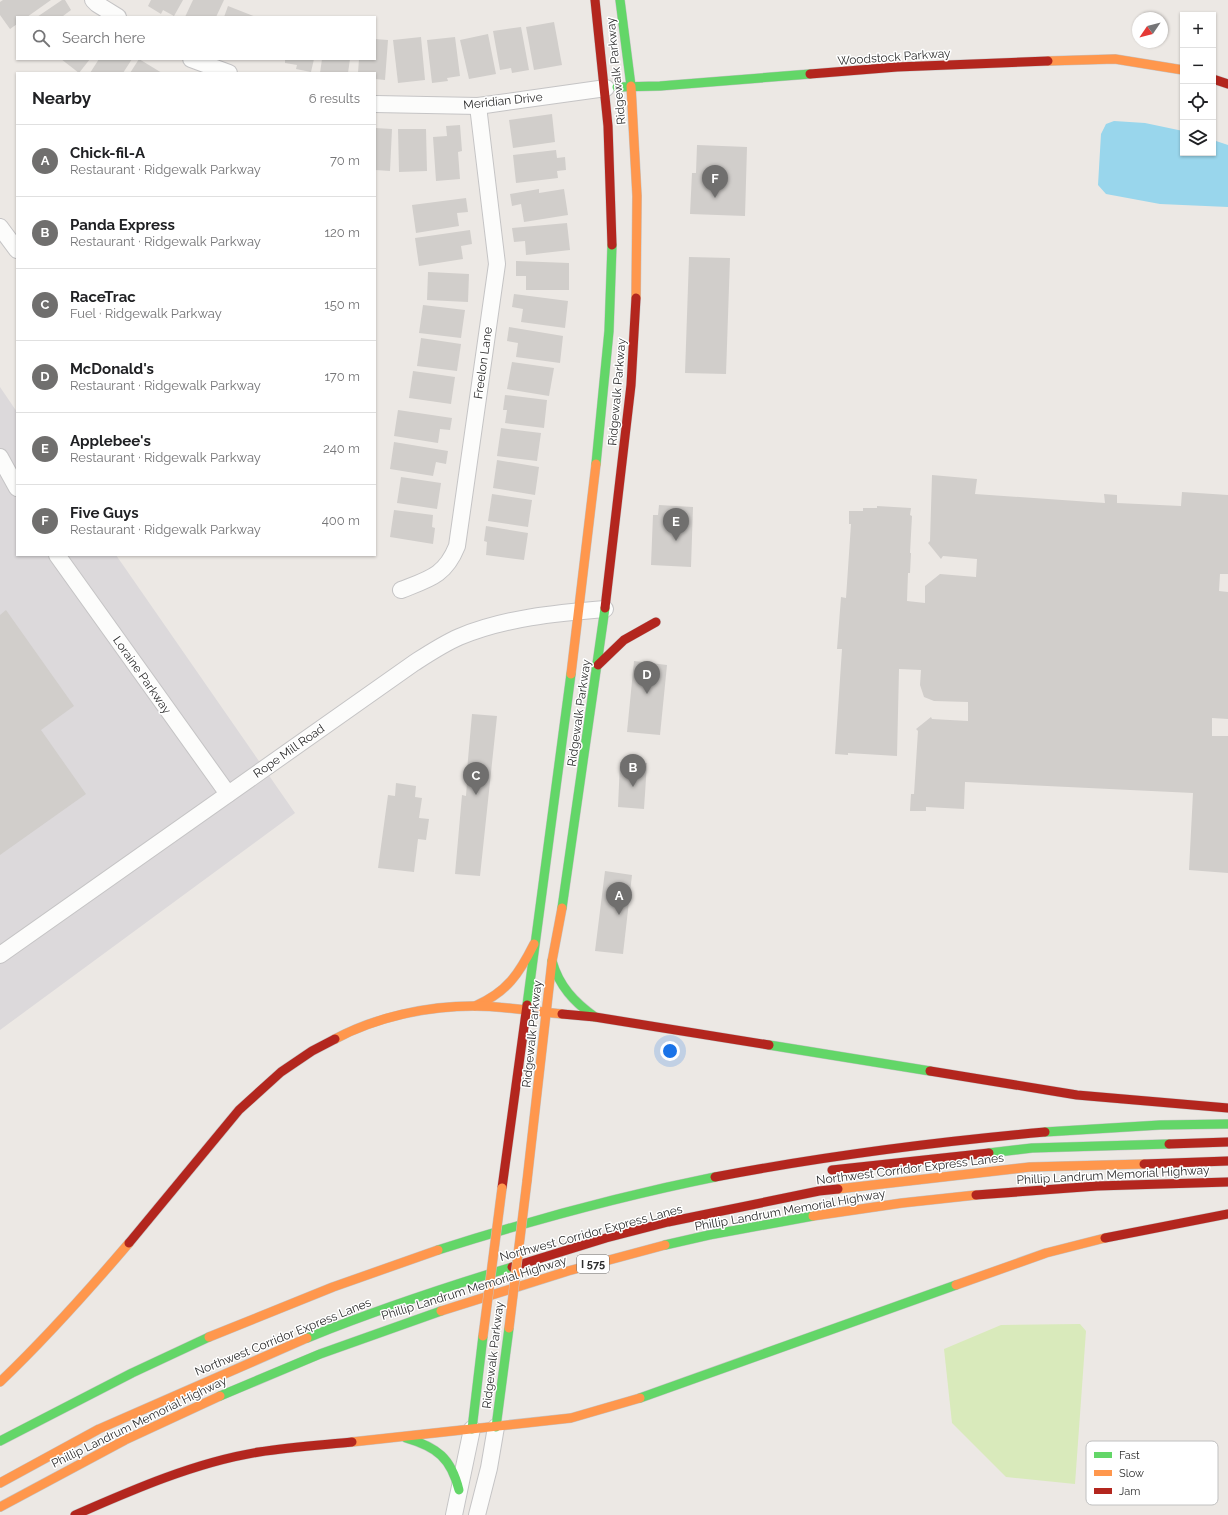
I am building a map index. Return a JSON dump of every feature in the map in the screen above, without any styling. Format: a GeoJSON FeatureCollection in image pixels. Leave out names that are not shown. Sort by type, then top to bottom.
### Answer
{"type":"FeatureCollection","features":[{"type":"Feature","properties":{"kind":"main road","name":"Ridgewalk Parkway"},"geometry":{"type":"LineString","coordinates":[[472,1429],[524,1011],[579,611],[602,419],[610,315],[612,185],[606,88],[595,0]]}},
{"type":"Feature","properties":{"kind":"main road","name":"Ridgewalk Parkway"},"geometry":{"type":"LineString","coordinates":[[496,1427],[527,1181],[552,961],[561,917],[598,665],[626,435],[635,331],[637,196],[631,87],[620,0]]}},
{"type":"Feature","properties":{"kind":"main road","name":"Woodstock Parkway"},"geometry":{"type":"LineString","coordinates":[[606,88],[660,86],[897,67],[1087,59],[1115,59],[1180,70]]}},
{"type":"Feature","properties":{"kind":"main road"},"geometry":{"type":"LineString","coordinates":[[1216,80],[1228,84]]}},
{"type":"Feature","properties":{"kind":"main road"},"geometry":{"type":"LineString","coordinates":[[598,665],[623,640],[636,631],[656,622]]}},
{"type":"Feature","properties":{"kind":"main road"},"geometry":{"type":"LineString","coordinates":[[475,1006],[490,1001],[506,989],[524,965],[534,944]]}},
{"type":"Feature","properties":{"kind":"main road"},"geometry":{"type":"LineString","coordinates":[[552,961],[555,974],[566,992],[573,1000],[595,1017]]}},
{"type":"Feature","properties":{"kind":"main road"},"geometry":{"type":"LineString","coordinates":[[0,1382],[27,1356],[101,1276],[239,1110],[281,1072],[312,1051],[369,1024],[418,1011],[444,1007],[475,1006],[595,1017],[1077,1095],[1228,1108]]}},
{"type":"Feature","properties":{"kind":"main road"},"geometry":{"type":"LineString","coordinates":[[0,1442],[133,1373],[250,1320],[333,1287],[417,1257],[534,1221],[659,1189],[805,1160],[968,1138],[1082,1129],[1228,1124]]}},
{"type":"Feature","properties":{"kind":"main road"},"geometry":{"type":"LineString","coordinates":[[826,1171],[1032,1148],[1228,1142]]}},
{"type":"Feature","properties":{"kind":"main road","name":"Northwest Corridor Express Lanes"},"geometry":{"type":"LineString","coordinates":[[0,1483],[98,1429],[268,1354],[360,1317],[455,1284],[606,1238],[668,1222],[819,1191],[1030,1167],[1228,1161]]}},
{"type":"Feature","properties":{"kind":"main road"},"geometry":{"type":"LineString","coordinates":[[659,1189],[770,1177]]}},
{"type":"Feature","properties":{"kind":"main road","name":"Phillip Landrum Memorial Highway"},"geometry":{"type":"LineString","coordinates":[[0,1507],[39,1485],[174,1416],[250,1382],[397,1324],[569,1270],[708,1236],[876,1206],[1054,1188],[1228,1182]]}},
{"type":"Feature","properties":{"kind":"main road"},"geometry":{"type":"LineString","coordinates":[[75,1515],[125,1492],[223,1460],[293,1447],[496,1427],[571,1418],[600,1411],[1046,1253],[1113,1235],[1228,1214]]}},
{"type":"Feature","properties":{"kind":"main road"},"geometry":{"type":"LineString","coordinates":[[401,1437],[432,1447],[443,1456],[457,1478],[459,1490]]}},
{"type":"Feature","properties":{"kind":"street"},"geometry":{"type":"LineString","coordinates":[[93,0],[116,16]]}},
{"type":"Feature","properties":{"kind":"street"},"geometry":{"type":"LineString","coordinates":[[194,60],[226,72]]}},
{"type":"Feature","properties":{"kind":"street","name":"Meridian Drive"},"geometry":{"type":"LineString","coordinates":[[376,104],[478,106],[606,88]]}},
{"type":"Feature","properties":{"kind":"street","name":"Freelon Lane"},"geometry":{"type":"LineString","coordinates":[[401,590],[433,578],[450,561],[457,546],[497,264],[478,106]]}},
{"type":"Feature","properties":{"kind":"street"},"geometry":{"type":"LineString","coordinates":[[0,226],[16,249]]}},
{"type":"Feature","properties":{"kind":"street"},"geometry":{"type":"LineString","coordinates":[[0,457],[16,486]]}},
{"type":"Feature","properties":{"kind":"street","name":"Loraine Parkway"},"geometry":{"type":"LineString","coordinates":[[58,556],[228,794]]}},
{"type":"Feature","properties":{"kind":"street","name":"Rope Mill Road"},"geometry":{"type":"LineString","coordinates":[[0,955],[436,649],[459,637],[484,628],[522,619],[605,609]]}},
{"type":"Feature","properties":{"kind":"street"},"geometry":{"type":"LineString","coordinates":[[477,1515],[489,1468],[496,1427]]}},
{"type":"Feature","properties":{"kind":"street"},"geometry":{"type":"LineString","coordinates":[[454,1515],[472,1429]]}},
{"type":"Feature","properties":{"kind":"shaded area"},"geometry":{"type":"Polygon","coordinates":[[[0,387],[16,411],[16,556],[117,556],[295,813],[0,1030],[0,387]]]}},
{"type":"Feature","properties":{"kind":"green space"},"geometry":{"type":"Polygon","coordinates":[[[1080,1324],[1086,1331],[1075,1484],[1006,1477],[952,1423],[944,1349],[1001,1325],[1080,1324]]]}},
{"type":"Feature","properties":{"kind":"water"},"geometry":{"type":"Polygon","coordinates":[[[1114,121],[1145,123],[1180,130],[1180,156],[1216,156],[1216,141],[1228,145],[1228,207],[1160,204],[1106,194],[1098,185],[1101,134],[1106,124],[1114,121]]]}},
{"type":"Feature","properties":{"kind":"building"},"geometry":{"type":"Polygon","coordinates":[[[3,0],[51,0],[28,16],[16,16],[16,25],[10,29],[0,15],[0,2],[3,0]]]}},
{"type":"Feature","properties":{"kind":"building"},"geometry":{"type":"Polygon","coordinates":[[[62,0],[65,0],[71,10],[63,16],[38,16],[62,0]]]}},
{"type":"Feature","properties":{"kind":"building"},"geometry":{"type":"Polygon","coordinates":[[[151,0],[183,0],[174,16],[163,10],[161,14],[148,6],[151,0]]]}},
{"type":"Feature","properties":{"kind":"building"},"geometry":{"type":"Polygon","coordinates":[[[193,0],[224,0],[216,16],[185,16],[193,0]]]}},
{"type":"Feature","properties":{"kind":"building"},"geometry":{"type":"Polygon","coordinates":[[[228,6],[253,16],[224,16],[228,6]]]}},
{"type":"Feature","properties":{"kind":"building"},"geometry":{"type":"Polygon","coordinates":[[[554,22],[562,65],[534,70],[526,27],[554,22]]]}},
{"type":"Feature","properties":{"kind":"building"},"geometry":{"type":"Polygon","coordinates":[[[521,27],[529,70],[512,73],[511,68],[500,70],[493,31],[521,27]]]}},
{"type":"Feature","properties":{"kind":"building"},"geometry":{"type":"Polygon","coordinates":[[[488,34],[496,74],[469,79],[460,40],[488,34]]]}},
{"type":"Feature","properties":{"kind":"building"},"geometry":{"type":"Polygon","coordinates":[[[421,37],[425,80],[398,83],[393,40],[421,37]]]}},
{"type":"Feature","properties":{"kind":"building"},"geometry":{"type":"Polygon","coordinates":[[[455,37],[460,76],[447,78],[448,81],[432,83],[427,40],[455,37]]]}},
{"type":"Feature","properties":{"kind":"building"},"geometry":{"type":"Polygon","coordinates":[[[376,39],[388,40],[385,80],[376,79],[376,72],[358,72],[359,60],[376,60],[376,39]]]}},
{"type":"Feature","properties":{"kind":"building"},"geometry":{"type":"Polygon","coordinates":[[[62,60],[89,60],[80,72],[62,60]]]}},
{"type":"Feature","properties":{"kind":"building"},"geometry":{"type":"Polygon","coordinates":[[[98,60],[131,60],[124,72],[91,72],[98,60]]]}},
{"type":"Feature","properties":{"kind":"building"},"geometry":{"type":"Polygon","coordinates":[[[138,60],[141,60],[160,72],[131,72],[138,60]]]}},
{"type":"Feature","properties":{"kind":"building"},"geometry":{"type":"Polygon","coordinates":[[[285,60],[314,60],[311,72],[296,69],[297,65],[285,63],[285,60]]]}},
{"type":"Feature","properties":{"kind":"building"},"geometry":{"type":"Polygon","coordinates":[[[322,60],[350,60],[348,72],[320,72],[322,60]]]}},
{"type":"Feature","properties":{"kind":"building"},"geometry":{"type":"Polygon","coordinates":[[[552,114],[555,142],[513,148],[509,120],[552,114]]]}},
{"type":"Feature","properties":{"kind":"building"},"geometry":{"type":"Polygon","coordinates":[[[460,125],[462,151],[458,152],[460,179],[436,181],[433,137],[447,136],[446,126],[460,125]]]}},
{"type":"Feature","properties":{"kind":"building"},"geometry":{"type":"Polygon","coordinates":[[[376,128],[392,129],[390,171],[376,170],[376,128]]]}},
{"type":"Feature","properties":{"kind":"building"},"geometry":{"type":"Polygon","coordinates":[[[398,129],[426,129],[427,171],[399,172],[398,129]]]}},
{"type":"Feature","properties":{"kind":"building"},"geometry":{"type":"Polygon","coordinates":[[[697,145],[747,147],[745,216],[690,214],[692,173],[696,173],[697,145]]]}},
{"type":"Feature","properties":{"kind":"building"},"geometry":{"type":"Polygon","coordinates":[[[556,150],[557,158],[565,157],[566,170],[557,171],[558,178],[516,183],[513,155],[556,150]]]}},
{"type":"Feature","properties":{"kind":"building"},"geometry":{"type":"Polygon","coordinates":[[[539,189],[539,193],[564,189],[568,215],[524,222],[521,204],[512,206],[510,194],[539,189]]]}},
{"type":"Feature","properties":{"kind":"building"},"geometry":{"type":"Polygon","coordinates":[[[466,198],[468,212],[457,213],[459,226],[416,233],[412,205],[466,198]]]}},
{"type":"Feature","properties":{"kind":"building"},"geometry":{"type":"Polygon","coordinates":[[[567,223],[570,250],[526,255],[525,241],[514,242],[512,228],[567,223]]]}},
{"type":"Feature","properties":{"kind":"building"},"geometry":{"type":"Polygon","coordinates":[[[470,230],[472,244],[461,246],[463,259],[419,266],[415,238],[470,230]]]}},
{"type":"Feature","properties":{"kind":"building"},"geometry":{"type":"Polygon","coordinates":[[[689,257],[730,258],[726,374],[685,373],[689,257]]]}},
{"type":"Feature","properties":{"kind":"building"},"geometry":{"type":"Polygon","coordinates":[[[516,261],[569,263],[569,290],[526,290],[526,276],[516,276],[516,261]]]}},
{"type":"Feature","properties":{"kind":"building"},"geometry":{"type":"Polygon","coordinates":[[[428,272],[469,274],[468,302],[427,300],[428,272]]]}},
{"type":"Feature","properties":{"kind":"building"},"geometry":{"type":"Polygon","coordinates":[[[514,294],[568,301],[565,328],[521,322],[523,309],[512,307],[514,294]]]}},
{"type":"Feature","properties":{"kind":"building"},"geometry":{"type":"Polygon","coordinates":[[[423,305],[465,310],[461,338],[419,333],[423,305]]]}},
{"type":"Feature","properties":{"kind":"building"},"geometry":{"type":"Polygon","coordinates":[[[509,327],[563,336],[560,363],[516,357],[518,343],[507,341],[509,327]]]}},
{"type":"Feature","properties":{"kind":"building"},"geometry":{"type":"Polygon","coordinates":[[[421,338],[461,344],[457,371],[417,366],[421,338]]]}},
{"type":"Feature","properties":{"kind":"building"},"geometry":{"type":"Polygon","coordinates":[[[512,362],[554,368],[549,396],[507,389],[512,362]]]}},
{"type":"Feature","properties":{"kind":"building"},"geometry":{"type":"Polygon","coordinates":[[[413,371],[455,377],[451,404],[409,398],[413,371]]]}},
{"type":"Feature","properties":{"kind":"building"},"geometry":{"type":"Polygon","coordinates":[[[505,395],[547,400],[544,428],[505,423],[507,410],[503,410],[505,395]]]}},
{"type":"Feature","properties":{"kind":"building"},"geometry":{"type":"Polygon","coordinates":[[[398,410],[452,418],[450,430],[440,429],[438,443],[394,436],[398,410]]]}},
{"type":"Feature","properties":{"kind":"building"},"geometry":{"type":"Polygon","coordinates":[[[501,428],[541,433],[537,461],[497,456],[501,428]]]}},
{"type":"Feature","properties":{"kind":"building"},"geometry":{"type":"Polygon","coordinates":[[[394,442],[448,451],[446,464],[436,462],[433,476],[390,469],[394,442]]]}},
{"type":"Feature","properties":{"kind":"building"},"geometry":{"type":"Polygon","coordinates":[[[497,460],[539,467],[535,495],[493,488],[497,460]]]}},
{"type":"Feature","properties":{"kind":"building"},"geometry":{"type":"Polygon","coordinates":[[[932,475],[977,479],[975,494],[1105,503],[1104,494],[1117,495],[1117,503],[1181,506],[1182,492],[1228,495],[1228,574],[1220,574],[1219,591],[1228,592],[1228,719],[1212,718],[1212,736],[1228,736],[1228,873],[1189,870],[1193,793],[965,782],[964,809],[926,807],[926,811],[910,811],[911,794],[914,794],[918,731],[916,729],[931,717],[932,719],[968,721],[968,702],[934,701],[924,697],[920,685],[921,670],[899,669],[897,756],[848,753],[848,755],[835,754],[842,649],[837,649],[841,597],[846,598],[851,524],[849,524],[849,511],[863,511],[863,508],[877,508],[877,506],[911,508],[911,553],[910,573],[908,573],[907,601],[925,603],[925,586],[940,574],[976,577],[977,559],[943,556],[941,559],[928,543],[930,541],[932,475]]]}},
{"type":"Feature","properties":{"kind":"building"},"geometry":{"type":"Polygon","coordinates":[[[401,477],[441,483],[437,509],[397,503],[401,477]]]}},
{"type":"Feature","properties":{"kind":"building"},"geometry":{"type":"Polygon","coordinates":[[[492,494],[532,500],[528,527],[488,521],[492,494]]]}},
{"type":"Feature","properties":{"kind":"building"},"geometry":{"type":"Polygon","coordinates":[[[659,505],[693,507],[691,567],[651,565],[653,515],[658,515],[659,505]]]}},
{"type":"Feature","properties":{"kind":"building"},"geometry":{"type":"Polygon","coordinates":[[[394,510],[433,515],[432,527],[435,528],[433,544],[390,537],[394,510]]]}},
{"type":"Feature","properties":{"kind":"building"},"geometry":{"type":"Polygon","coordinates":[[[486,526],[528,533],[524,560],[486,555],[487,542],[484,541],[486,526]]]}},
{"type":"Feature","properties":{"kind":"building"},"geometry":{"type":"Polygon","coordinates":[[[6,610],[74,706],[41,730],[86,794],[0,855],[0,615],[6,610]]]}},
{"type":"Feature","properties":{"kind":"building"},"geometry":{"type":"Polygon","coordinates":[[[634,661],[667,665],[660,735],[627,732],[634,661]]]}},
{"type":"Feature","properties":{"kind":"building"},"geometry":{"type":"Polygon","coordinates":[[[472,714],[497,716],[480,876],[455,874],[462,795],[466,796],[472,714]]]}},
{"type":"Feature","properties":{"kind":"building"},"geometry":{"type":"Polygon","coordinates":[[[620,762],[647,763],[644,809],[618,807],[620,762]]]}},
{"type":"Feature","properties":{"kind":"building"},"geometry":{"type":"Polygon","coordinates":[[[396,783],[416,786],[415,797],[422,798],[419,818],[429,819],[426,840],[418,839],[414,872],[378,868],[388,795],[395,796],[396,783]]]}},
{"type":"Feature","properties":{"kind":"building"},"geometry":{"type":"Polygon","coordinates":[[[605,871],[632,875],[623,954],[595,951],[605,871]]]}},
{"type":"Feature","properties":{"kind":"traffic: fast"},"geometry":{"type":"LineString","coordinates":[[620,0],[631,86]]}},
{"type":"Feature","properties":{"kind":"traffic: fast"},"geometry":{"type":"LineString","coordinates":[[617,87],[660,86],[810,74]]}},
{"type":"Feature","properties":{"kind":"traffic: fast"},"geometry":{"type":"LineString","coordinates":[[596,464],[609,331],[612,245]]}},
{"type":"Feature","properties":{"kind":"traffic: fast"},"geometry":{"type":"LineString","coordinates":[[562,908],[605,608]]}},
{"type":"Feature","properties":{"kind":"traffic: fast"},"geometry":{"type":"LineString","coordinates":[[527,1005],[571,674]]}},
{"type":"Feature","properties":{"kind":"traffic: fast"},"geometry":{"type":"LineString","coordinates":[[552,961],[555,970],[568,993],[595,1017]]}},
{"type":"Feature","properties":{"kind":"traffic: fast"},"geometry":{"type":"LineString","coordinates":[[769,1045],[930,1071]]}},
{"type":"Feature","properties":{"kind":"traffic: fast"},"geometry":{"type":"LineString","coordinates":[[1045,1132],[1160,1125],[1228,1124]]}},
{"type":"Feature","properties":{"kind":"traffic: fast"},"geometry":{"type":"LineString","coordinates":[[989,1153],[1032,1148],[1169,1144]]}},
{"type":"Feature","properties":{"kind":"traffic: fast"},"geometry":{"type":"LineString","coordinates":[[438,1250],[575,1210],[645,1192],[715,1177]]}},
{"type":"Feature","properties":{"kind":"traffic: fast"},"geometry":{"type":"LineString","coordinates":[[665,1245],[709,1235],[813,1216]]}},
{"type":"Feature","properties":{"kind":"traffic: fast"},"geometry":{"type":"LineString","coordinates":[[307,1338],[409,1300],[512,1267]]}},
{"type":"Feature","properties":{"kind":"traffic: fast"},"geometry":{"type":"LineString","coordinates":[[640,1398],[956,1285]]}},
{"type":"Feature","properties":{"kind":"traffic: fast"},"geometry":{"type":"LineString","coordinates":[[220,1396],[320,1354],[441,1311]]}},
{"type":"Feature","properties":{"kind":"traffic: fast"},"geometry":{"type":"LineString","coordinates":[[496,1427],[509,1328]]}},
{"type":"Feature","properties":{"kind":"traffic: fast"},"geometry":{"type":"LineString","coordinates":[[472,1429],[483,1336]]}},
{"type":"Feature","properties":{"kind":"traffic: fast"},"geometry":{"type":"LineString","coordinates":[[0,1441],[132,1373],[209,1337]]}},
{"type":"Feature","properties":{"kind":"traffic: fast"},"geometry":{"type":"LineString","coordinates":[[406,1438],[426,1445],[441,1455],[452,1470],[459,1490]]}},
{"type":"Feature","properties":{"kind":"traffic: slow"},"geometry":{"type":"LineString","coordinates":[[1048,61],[1115,59],[1180,70]]}},
{"type":"Feature","properties":{"kind":"traffic: slow"},"geometry":{"type":"LineString","coordinates":[[631,86],[637,196],[636,298]]}},
{"type":"Feature","properties":{"kind":"traffic: slow"},"geometry":{"type":"LineString","coordinates":[[571,674],[596,464]]}},
{"type":"Feature","properties":{"kind":"traffic: slow"},"geometry":{"type":"LineString","coordinates":[[527,1181],[552,961],[562,908]]}},
{"type":"Feature","properties":{"kind":"traffic: slow"},"geometry":{"type":"LineString","coordinates":[[475,1006],[496,995],[511,981],[523,964],[534,944]]}},
{"type":"Feature","properties":{"kind":"traffic: slow"},"geometry":{"type":"LineString","coordinates":[[335,1039],[351,1031],[385,1019],[402,1014],[438,1008],[485,1006],[562,1014]]}},
{"type":"Feature","properties":{"kind":"traffic: slow"},"geometry":{"type":"LineString","coordinates":[[838,1189],[1030,1167],[1144,1164]]}},
{"type":"Feature","properties":{"kind":"traffic: slow"},"geometry":{"type":"LineString","coordinates":[[509,1328],[527,1181]]}},
{"type":"Feature","properties":{"kind":"traffic: slow"},"geometry":{"type":"LineString","coordinates":[[483,1336],[502,1188]]}},
{"type":"Feature","properties":{"kind":"traffic: slow"},"geometry":{"type":"LineString","coordinates":[[813,1216],[902,1203],[976,1195]]}},
{"type":"Feature","properties":{"kind":"traffic: slow"},"geometry":{"type":"LineString","coordinates":[[956,1285],[1046,1253],[1105,1238]]}},
{"type":"Feature","properties":{"kind":"traffic: slow"},"geometry":{"type":"LineString","coordinates":[[0,1382],[66,1314],[129,1243]]}},
{"type":"Feature","properties":{"kind":"traffic: slow"},"geometry":{"type":"LineString","coordinates":[[441,1311],[568,1271],[665,1245]]}},
{"type":"Feature","properties":{"kind":"traffic: slow"},"geometry":{"type":"LineString","coordinates":[[209,1337],[333,1287],[438,1250]]}},
{"type":"Feature","properties":{"kind":"traffic: slow"},"geometry":{"type":"LineString","coordinates":[[0,1483],[99,1429],[307,1338]]}},
{"type":"Feature","properties":{"kind":"traffic: slow"},"geometry":{"type":"LineString","coordinates":[[0,1507],[125,1440],[220,1396]]}},
{"type":"Feature","properties":{"kind":"traffic: slow"},"geometry":{"type":"LineString","coordinates":[[352,1442],[571,1418],[640,1398]]}},
{"type":"Feature","properties":{"kind":"traffic: jam"},"geometry":{"type":"LineString","coordinates":[[595,0],[608,126],[612,245]]}},
{"type":"Feature","properties":{"kind":"traffic: jam"},"geometry":{"type":"LineString","coordinates":[[810,74],[897,67],[1048,61]]}},
{"type":"Feature","properties":{"kind":"traffic: jam"},"geometry":{"type":"LineString","coordinates":[[1216,80],[1228,84]]}},
{"type":"Feature","properties":{"kind":"traffic: jam"},"geometry":{"type":"LineString","coordinates":[[605,608],[631,385],[636,298]]}},
{"type":"Feature","properties":{"kind":"traffic: jam"},"geometry":{"type":"LineString","coordinates":[[598,665],[624,640],[656,622]]}},
{"type":"Feature","properties":{"kind":"traffic: jam"},"geometry":{"type":"LineString","coordinates":[[502,1188],[527,1005]]}},
{"type":"Feature","properties":{"kind":"traffic: jam"},"geometry":{"type":"LineString","coordinates":[[562,1014],[595,1017],[769,1045]]}},
{"type":"Feature","properties":{"kind":"traffic: jam"},"geometry":{"type":"LineString","coordinates":[[129,1243],[239,1110],[281,1072],[312,1051],[335,1039]]}},
{"type":"Feature","properties":{"kind":"traffic: jam"},"geometry":{"type":"LineString","coordinates":[[930,1071],[1077,1095],[1228,1108]]}},
{"type":"Feature","properties":{"kind":"traffic: jam"},"geometry":{"type":"LineString","coordinates":[[715,1177],[756,1169],[880,1150],[1045,1132]]}},
{"type":"Feature","properties":{"kind":"traffic: jam"},"geometry":{"type":"LineString","coordinates":[[1169,1144],[1228,1142]]}},
{"type":"Feature","properties":{"kind":"traffic: jam"},"geometry":{"type":"LineString","coordinates":[[832,1170],[989,1153]]}},
{"type":"Feature","properties":{"kind":"traffic: jam"},"geometry":{"type":"LineString","coordinates":[[1144,1164],[1228,1161]]}},
{"type":"Feature","properties":{"kind":"traffic: jam"},"geometry":{"type":"LineString","coordinates":[[976,1195],[1097,1186],[1228,1182]]}},
{"type":"Feature","properties":{"kind":"traffic: jam"},"geometry":{"type":"LineString","coordinates":[[512,1267],[606,1238],[668,1222],[819,1191],[838,1189]]}},
{"type":"Feature","properties":{"kind":"traffic: jam"},"geometry":{"type":"LineString","coordinates":[[1105,1238],[1228,1214]]}},
{"type":"Feature","properties":{"kind":"traffic: jam"},"geometry":{"type":"LineString","coordinates":[[75,1515],[165,1478],[212,1463],[270,1450],[352,1442]]}},
{"type":"Feature","properties":{"kind":"place","name":"Five Guys"},"geometry":{"type":"Point","coordinates":[715,198]}},
{"type":"Feature","properties":{"kind":"place","name":"Applebee's"},"geometry":{"type":"Point","coordinates":[676,541]}},
{"type":"Feature","properties":{"kind":"place","name":"McDonald's"},"geometry":{"type":"Point","coordinates":[647,694]}},
{"type":"Feature","properties":{"kind":"place","name":"Panda Express"},"geometry":{"type":"Point","coordinates":[633,787]}},
{"type":"Feature","properties":{"kind":"place","name":"RaceTrac"},"geometry":{"type":"Point","coordinates":[476,795]}},
{"type":"Feature","properties":{"kind":"place","name":"Chick-fil-A"},"geometry":{"type":"Point","coordinates":[619,915]}}]}
